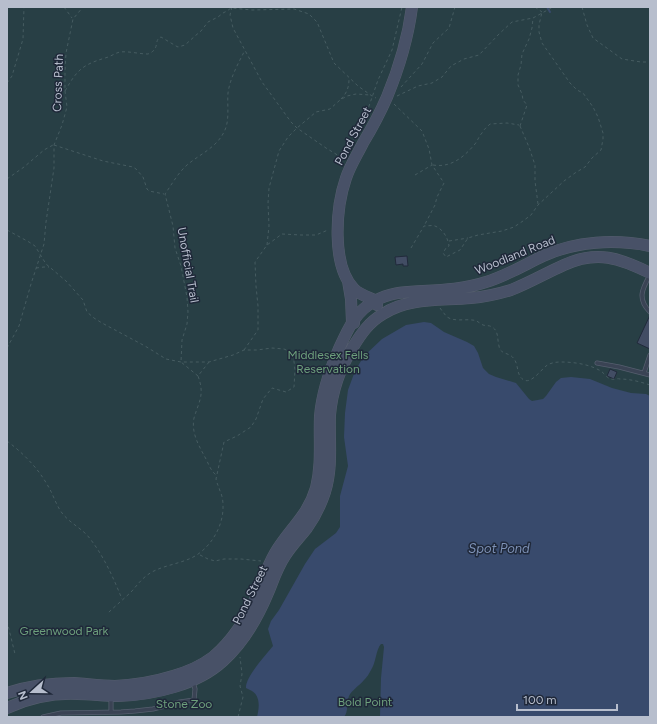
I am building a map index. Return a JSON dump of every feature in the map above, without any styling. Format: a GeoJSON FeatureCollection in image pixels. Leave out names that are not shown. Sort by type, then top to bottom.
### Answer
{"type":"FeatureCollection","features":[{"type":"Feature","properties":{"kind":"main road","name":"Pond Street"},"geometry":{"type":"LineString","coordinates":[[375,300],[356,291],[347,279],[340,258],[338,218],[342,192],[352,163],[392,96],[412,7]]}},
{"type":"Feature","properties":{"kind":"main road","name":"Woodland Road"},"geometry":{"type":"LineString","coordinates":[[352,322],[362,310],[375,300],[386,296],[396,293],[455,289],[483,283],[501,277],[553,252],[575,246],[592,243],[614,243],[650,246]]}},
{"type":"Feature","properties":{"kind":"main road"},"geometry":{"type":"LineString","coordinates":[[378,317],[405,304],[475,298],[509,290],[565,264],[586,258],[599,257],[616,259],[650,274]]}},
{"type":"Feature","properties":{"kind":"main road","name":"Pond Street"},"geometry":{"type":"LineString","coordinates":[[7,693],[28,687],[62,683],[116,686],[144,683],[168,678],[195,668],[206,662],[215,655],[233,635],[252,604],[270,562],[280,546],[303,516],[311,503],[315,492],[320,463],[320,416],[323,393],[330,370],[352,322],[351,299],[347,279]]}},
{"type":"Feature","properties":{"kind":"main road"},"geometry":{"type":"LineString","coordinates":[[375,300],[379,311],[378,317]]}},
{"type":"Feature","properties":{"kind":"main road","name":"Pond Street"},"geometry":{"type":"LineString","coordinates":[[7,708],[32,698],[54,695],[75,694],[111,696],[148,693],[178,685],[203,675],[216,667],[229,656],[247,632],[262,606],[285,556],[310,524],[322,502],[328,482],[330,466],[330,416],[336,385],[344,363],[353,347],[365,329],[378,317]]}},
{"type":"Feature","properties":{"kind":"main road"},"geometry":{"type":"LineString","coordinates":[[352,322],[365,329]]}},
{"type":"Feature","properties":{"kind":"lane"},"geometry":{"type":"LineString","coordinates":[[650,274],[644,286],[642,296],[643,303],[650,312]]}},
{"type":"Feature","properties":{"kind":"lane"},"geometry":{"type":"LineString","coordinates":[[644,372],[650,355]]}},
{"type":"Feature","properties":{"kind":"lane"},"geometry":{"type":"LineString","coordinates":[[597,363],[644,372],[650,375]]}},
{"type":"Feature","properties":{"kind":"lane"},"geometry":{"type":"LineString","coordinates":[[43,717],[62,713],[121,712],[153,709],[194,700],[195,689],[192,680]]}},
{"type":"Feature","properties":{"kind":"lane"},"geometry":{"type":"LineString","coordinates":[[111,696],[111,712]]}},
{"type":"Feature","properties":{"kind":"path"},"geometry":{"type":"LineString","coordinates":[[7,83],[12,76],[23,39],[24,7]]}},
{"type":"Feature","properties":{"kind":"path"},"geometry":{"type":"LineString","coordinates":[[64,7],[73,18],[83,7]]}},
{"type":"Feature","properties":{"kind":"path"},"geometry":{"type":"LineString","coordinates":[[231,7],[252,10],[294,9],[309,14],[317,22],[334,63],[358,86],[371,95],[381,99],[432,82],[442,77],[451,66],[464,59],[479,55],[512,22],[533,18],[553,7]]}},
{"type":"Feature","properties":{"kind":"path"},"geometry":{"type":"LineString","coordinates":[[231,7],[230,15],[233,28],[262,82],[291,122],[297,128],[326,148],[352,163]]}},
{"type":"Feature","properties":{"kind":"path"},"geometry":{"type":"LineString","coordinates":[[66,91],[74,77],[86,65],[119,52],[151,53],[157,46],[157,40],[159,37],[176,46],[185,45],[201,31],[208,22],[218,17],[231,7]]}},
{"type":"Feature","properties":{"kind":"path"},"geometry":{"type":"LineString","coordinates":[[400,88],[422,64],[434,43],[449,28],[455,7]]}},
{"type":"Feature","properties":{"kind":"path"},"geometry":{"type":"LineString","coordinates":[[535,7],[542,12]]}},
{"type":"Feature","properties":{"kind":"path"},"geometry":{"type":"LineString","coordinates":[[582,7],[587,25],[593,38],[622,59],[650,62]]}},
{"type":"Feature","properties":{"kind":"path"},"geometry":{"type":"LineString","coordinates":[[449,241],[502,231],[514,227],[531,215],[538,204],[564,181],[585,167],[601,150],[603,133],[593,107],[583,93],[576,90],[570,83],[542,43],[539,25],[542,12]]}},
{"type":"Feature","properties":{"kind":"path","name":"Cross Path"},"geometry":{"type":"LineString","coordinates":[[7,348],[19,326],[44,244],[54,168],[54,145],[67,107],[65,70],[66,53],[73,18]]}},
{"type":"Feature","properties":{"kind":"path"},"geometry":{"type":"LineString","coordinates":[[533,18],[529,39],[522,54],[518,75],[518,85],[523,100],[527,105],[520,126],[535,165],[535,182],[538,204]]}},
{"type":"Feature","properties":{"kind":"path"},"geometry":{"type":"LineString","coordinates":[[7,179],[44,150],[54,145],[103,161],[133,167],[143,177],[149,191],[165,194],[187,165],[204,154],[218,142],[224,132],[227,124],[228,92],[233,75],[245,50]]}},
{"type":"Feature","properties":{"kind":"path"},"geometry":{"type":"LineString","coordinates":[[267,245],[270,226],[268,203],[269,188],[279,151],[288,137],[316,112],[330,109],[345,96],[349,86],[349,77]]}},
{"type":"Feature","properties":{"kind":"path"},"geometry":{"type":"LineString","coordinates":[[330,109],[347,96],[356,94],[371,95]]}},
{"type":"Feature","properties":{"kind":"path"},"geometry":{"type":"LineString","coordinates":[[392,96],[398,110],[422,131],[429,149],[432,165],[444,183],[437,196],[435,205],[411,248]]}},
{"type":"Feature","properties":{"kind":"path"},"geometry":{"type":"LineString","coordinates":[[415,175],[432,165],[448,165],[456,161],[466,154],[482,132],[490,124],[508,123],[520,126]]}},
{"type":"Feature","properties":{"kind":"path","name":"Unofficial Trail"},"geometry":{"type":"LineString","coordinates":[[165,194],[173,226],[175,248],[181,266],[188,312],[187,324],[182,340],[181,362]]}},
{"type":"Feature","properties":{"kind":"path"},"geometry":{"type":"LineString","coordinates":[[424,226],[435,226],[445,233],[449,241],[449,246],[443,253],[446,256],[460,250],[468,238]]}},
{"type":"Feature","properties":{"kind":"path"},"geometry":{"type":"LineString","coordinates":[[244,350],[258,330],[256,262],[267,245],[282,234],[301,236],[316,235],[331,229]]}},
{"type":"Feature","properties":{"kind":"path"},"geometry":{"type":"LineString","coordinates":[[7,230],[35,246],[41,257],[83,300],[87,312],[94,318],[102,324],[145,346],[166,359],[181,362],[209,362],[244,350],[272,348],[284,349],[293,354],[295,370],[294,387],[286,392],[272,388],[263,399],[256,419],[251,427],[224,442],[216,476],[216,482],[223,501],[222,518],[219,528],[214,536],[199,554],[151,572],[107,614]]}},
{"type":"Feature","properties":{"kind":"path"},"geometry":{"type":"LineString","coordinates":[[36,269],[50,267]]}},
{"type":"Feature","properties":{"kind":"path"},"geometry":{"type":"LineString","coordinates":[[438,300],[440,308],[451,319],[474,320],[482,325],[493,327],[498,336],[500,350],[514,358],[519,375],[525,381],[532,380],[547,365],[562,362],[590,366],[603,372],[610,379],[620,378],[650,386]]}},
{"type":"Feature","properties":{"kind":"path"},"geometry":{"type":"LineString","coordinates":[[181,362],[198,376],[200,381],[202,392],[194,419],[195,438],[216,476]]}},
{"type":"Feature","properties":{"kind":"path"},"geometry":{"type":"LineString","coordinates":[[198,376],[209,362]]}},
{"type":"Feature","properties":{"kind":"path"},"geometry":{"type":"LineString","coordinates":[[7,441],[35,467],[48,485],[62,513],[90,540],[105,562],[122,600]]}},
{"type":"Feature","properties":{"kind":"path"},"geometry":{"type":"LineString","coordinates":[[199,554],[208,559],[216,560],[241,559],[270,562]]}},
{"type":"Feature","properties":{"kind":"path"},"geometry":{"type":"LineString","coordinates":[[7,621],[15,654]]}},
{"type":"Feature","properties":{"kind":"path"},"geometry":{"type":"LineString","coordinates":[[235,648],[241,660],[242,674],[240,686],[244,697],[238,717]]}},
{"type":"Feature","properties":{"kind":"green space","name":"Middlesex Fells Reservation"},"geometry":{"type":"Polygon","coordinates":[[[7,7],[650,7],[650,717],[7,717],[7,7]]]}},
{"type":"Feature","properties":{"kind":"water","name":"Spot Pond"},"geometry":{"type":"Polygon","coordinates":[[[424,322],[431,323],[444,332],[474,346],[483,368],[489,374],[516,383],[532,401],[543,399],[561,378],[571,377],[590,379],[612,388],[650,396],[650,717],[380,717],[381,678],[384,647],[383,644],[381,644],[369,674],[349,696],[344,717],[257,717],[259,707],[257,696],[246,688],[252,672],[273,646],[268,629],[271,621],[315,549],[336,533],[340,527],[340,496],[348,466],[344,437],[345,413],[348,390],[355,371],[364,356],[382,339],[406,325],[424,322]]]}},
{"type":"Feature","properties":{"kind":"building"},"geometry":{"type":"Polygon","coordinates":[[[407,256],[408,266],[403,266],[403,264],[396,265],[395,257],[407,256]]]}},
{"type":"Feature","properties":{"kind":"building"},"geometry":{"type":"Polygon","coordinates":[[[650,315],[650,349],[637,343],[650,315]]]}},
{"type":"Feature","properties":{"kind":"building"},"geometry":{"type":"Polygon","coordinates":[[[610,369],[617,372],[614,379],[607,376],[610,369]]]}},
{"type":"Feature","properties":{"kind":"waterway"},"geometry":{"type":"LineString","coordinates":[[547,7],[550,12]]}},
{"type":"Feature","properties":{"kind":"park label","name":"Greenwood Park"},"geometry":{"type":"Point","coordinates":[64,631]}},
{"type":"Feature","properties":{"kind":"park label","name":"Bold Point"},"geometry":{"type":"Point","coordinates":[365,702]}},
{"type":"Feature","properties":{"kind":"park label","name":"Stone Zoo"},"geometry":{"type":"Point","coordinates":[184,704]}}]}
